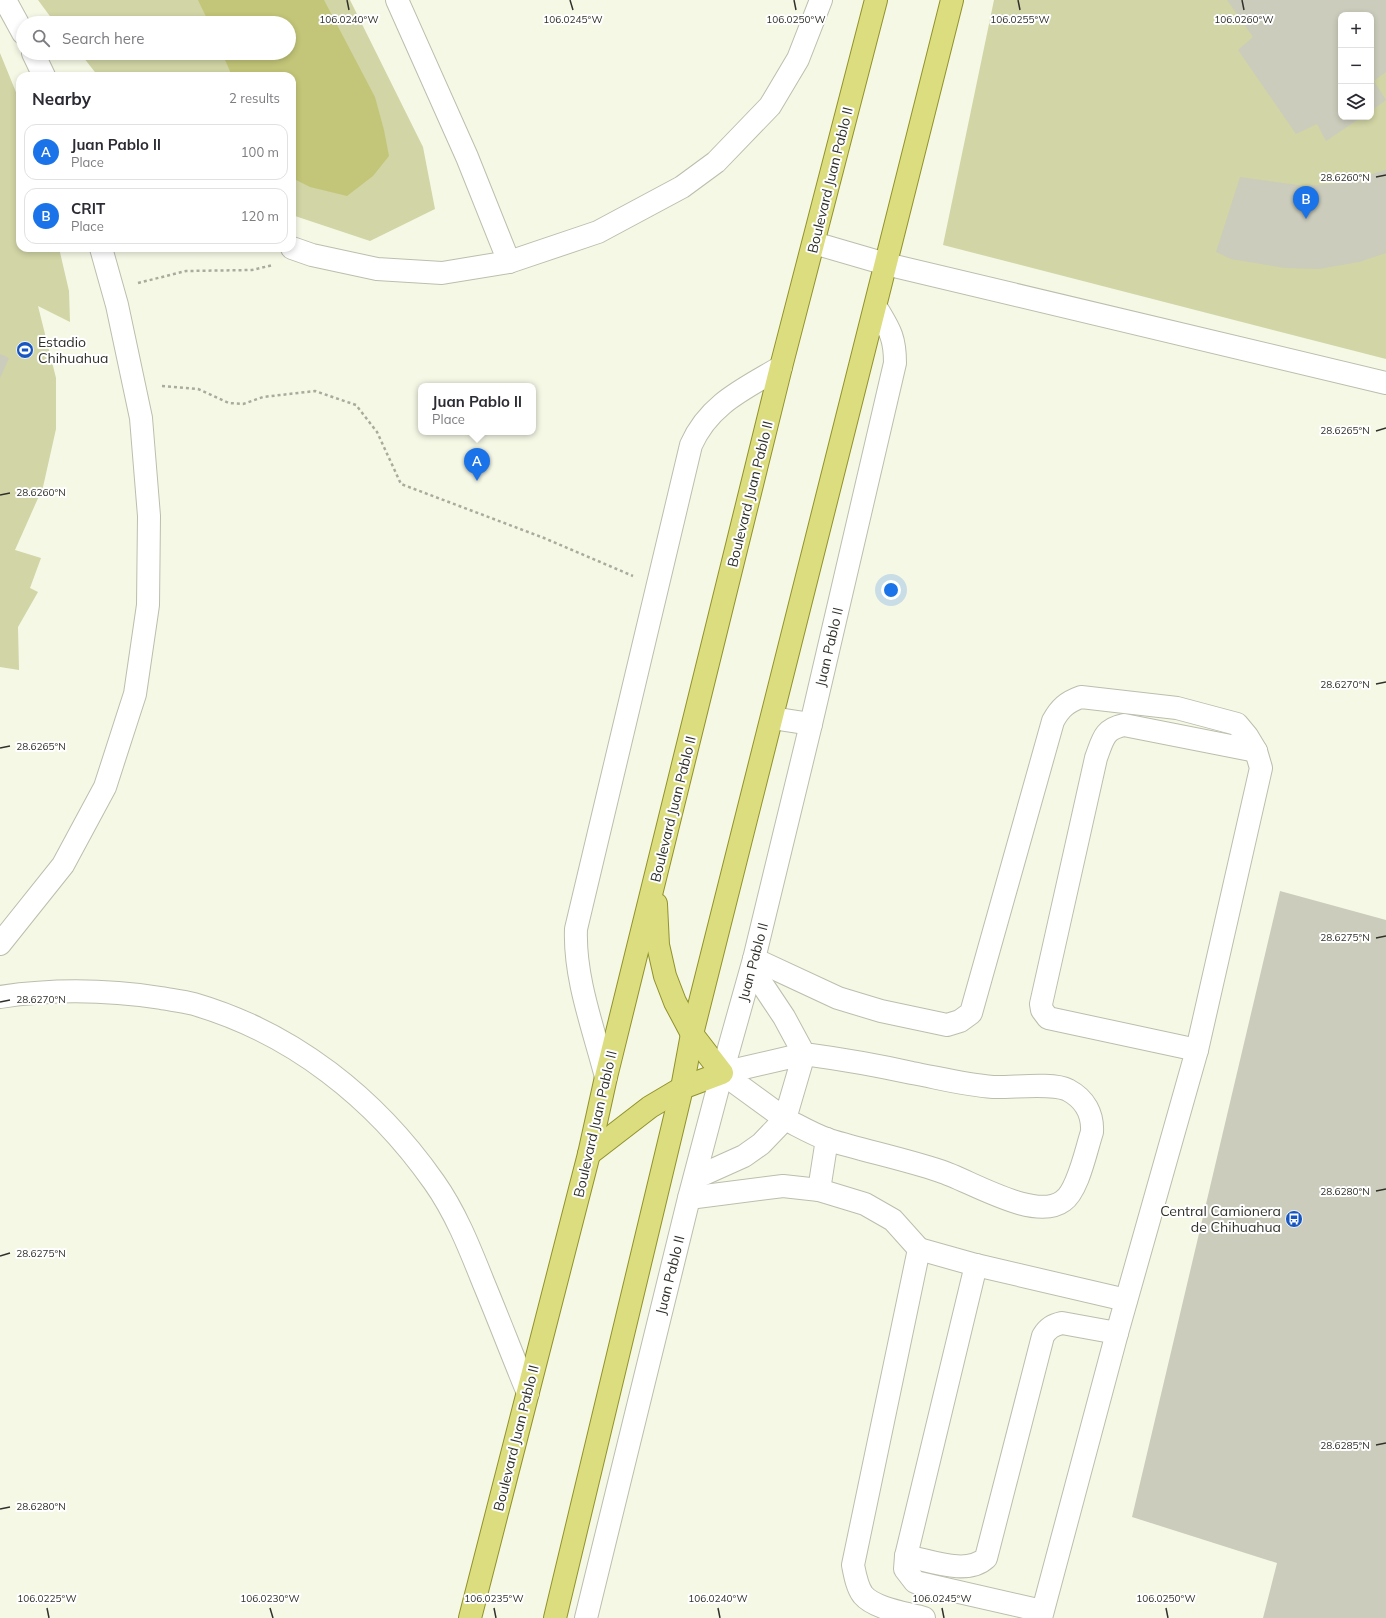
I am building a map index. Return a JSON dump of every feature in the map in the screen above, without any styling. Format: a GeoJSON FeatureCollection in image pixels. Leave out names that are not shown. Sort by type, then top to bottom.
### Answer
{"type":"FeatureCollection","features":[{"type":"Feature","properties":{"kind":"main road","name":"Boulevard Juan Pablo II"},"geometry":{"type":"LineString","coordinates":[[470,1618],[589,1154],[606,1077],[781,367],[876,0]]}},
{"type":"Feature","properties":{"kind":"main road"},"geometry":{"type":"LineString","coordinates":[[555,1618],[682,1088],[692,1034],[952,0]]}},
{"type":"Feature","properties":{"kind":"main road"},"geometry":{"type":"LineString","coordinates":[[589,1154],[627,1123],[682,1088],[722,1073],[692,1034],[675,1002],[663,968],[658,945],[656,877]]}},
{"type":"Feature","properties":{"kind":"lane"},"geometry":{"type":"LineString","coordinates":[[5,0],[16,20]]}},
{"type":"Feature","properties":{"kind":"lane"},"geometry":{"type":"LineString","coordinates":[[397,0],[467,157],[509,262]]}},
{"type":"Feature","properties":{"kind":"lane"},"geometry":{"type":"LineString","coordinates":[[302,251],[377,269],[442,273],[509,262],[598,232],[682,187],[716,162],[770,106],[798,59],[821,0]]}},
{"type":"Feature","properties":{"kind":"lane"},"geometry":{"type":"LineString","coordinates":[[36,60],[42,72]]}},
{"type":"Feature","properties":{"kind":"lane"},"geometry":{"type":"LineString","coordinates":[[814,242],[886,264],[1386,383]]}},
{"type":"Feature","properties":{"kind":"lane"},"geometry":{"type":"LineString","coordinates":[[0,944],[63,865],[105,786],[135,694],[148,605],[149,516],[141,418],[102,252]]}},
{"type":"Feature","properties":{"kind":"lane","name":"Juan Pablo II"},"geometry":{"type":"LineString","coordinates":[[586,1618],[692,1188],[722,1073],[753,964],[896,363],[892,333],[876,307]]}},
{"type":"Feature","properties":{"kind":"lane"},"geometry":{"type":"LineString","coordinates":[[606,1077],[578,969],[576,929],[691,445],[698,430],[724,401],[781,367]]}},
{"type":"Feature","properties":{"kind":"lane"},"geometry":{"type":"LineString","coordinates":[[753,964],[838,998],[881,1011],[947,1025],[960,1021],[971,1013],[1052,721],[1060,708],[1070,701],[1081,697],[1177,708],[1237,724],[1247,736],[1256,751],[1261,768],[1197,1050],[1126,1300],[1041,1615],[915,1582],[906,1569],[906,1556],[976,1265]]}},
{"type":"Feature","properties":{"kind":"lane"},"geometry":{"type":"LineString","coordinates":[[772,718],[811,724]]}},
{"type":"Feature","properties":{"kind":"lane"},"geometry":{"type":"LineString","coordinates":[[1197,1050],[1048,1018],[1042,1010],[1041,1004],[1096,758],[1103,738],[1108,731],[1124,725],[1256,751]]}},
{"type":"Feature","properties":{"kind":"lane"},"geometry":{"type":"LineString","coordinates":[[692,1188],[761,1144],[784,1119],[804,1054],[753,964]]}},
{"type":"Feature","properties":{"kind":"lane"},"geometry":{"type":"LineString","coordinates":[[0,997],[66,992],[130,993],[192,1003],[246,1023],[304,1054],[349,1086],[396,1134],[435,1183],[466,1240],[528,1393]]}},
{"type":"Feature","properties":{"kind":"lane"},"geometry":{"type":"LineString","coordinates":[[804,1054],[854,1061],[966,1084],[993,1087],[1041,1086],[1067,1089],[1080,1098],[1088,1109],[1092,1122],[1092,1132],[1071,1194],[1063,1202],[1053,1206],[1040,1207],[998,1197],[942,1171],[827,1139],[784,1119],[722,1073],[804,1054]]}},
{"type":"Feature","properties":{"kind":"lane"},"geometry":{"type":"LineString","coordinates":[[819,1190],[827,1139]]}},
{"type":"Feature","properties":{"kind":"lane"},"geometry":{"type":"LineString","coordinates":[[692,1188],[783,1186],[819,1190],[865,1204],[893,1220],[919,1249],[976,1265],[1126,1300]]}},
{"type":"Feature","properties":{"kind":"lane"},"geometry":{"type":"LineString","coordinates":[[919,1249],[853,1565],[856,1582],[863,1595],[875,1604],[924,1618]]}},
{"type":"Feature","properties":{"kind":"lane"},"geometry":{"type":"LineString","coordinates":[[906,1556],[962,1568],[981,1562],[986,1558],[1043,1336],[1046,1330],[1053,1325],[1062,1323],[1117,1333]]}},
{"type":"Feature","properties":{"kind":"path"},"geometry":{"type":"LineString","coordinates":[[112,290],[186,271],[252,270],[302,251]]}},
{"type":"Feature","properties":{"kind":"path"},"geometry":{"type":"LineString","coordinates":[[133,383],[198,389],[229,403],[243,404],[262,397],[315,391],[356,405],[377,432],[401,484],[544,538],[658,586]]}},
{"type":"Feature","properties":{"kind":"shaded area"},"geometry":{"type":"Polygon","coordinates":[[[38,0],[350,0],[423,147],[435,209],[370,241],[296,216],[296,72],[95,72],[85,60],[296,60],[296,16],[50,16],[38,0]]]}},
{"type":"Feature","properties":{"kind":"shaded area"},"geometry":{"type":"Polygon","coordinates":[[[198,0],[324,0],[375,97],[389,156],[373,176],[347,196],[310,187],[296,180],[296,72],[230,72],[225,60],[296,60],[296,16],[206,16],[198,0]]]}},
{"type":"Feature","properties":{"kind":"shaded area"},"geometry":{"type":"Polygon","coordinates":[[[994,0],[1386,0],[1386,359],[943,245],[994,0]]]}},
{"type":"Feature","properties":{"kind":"shaded area","name":"Estadio Chihuahua"},"geometry":{"type":"Polygon","coordinates":[[[0,53],[16,92],[16,252],[60,252],[69,291],[70,322],[38,306],[56,378],[56,429],[43,487],[15,550],[41,558],[30,588],[38,592],[18,627],[19,670],[0,667],[0,53]]]}},
{"type":"Feature","properties":{"kind":"building"},"geometry":{"type":"Polygon","coordinates":[[[1227,0],[1386,0],[1386,72],[1374,81],[1374,12],[1338,12],[1338,120],[1358,120],[1326,141],[1317,124],[1296,134],[1238,50],[1253,37],[1227,0]]]}},
{"type":"Feature","properties":{"kind":"building"},"geometry":{"type":"Polygon","coordinates":[[[1374,81],[1386,100],[1374,109],[1374,81]]]}},
{"type":"Feature","properties":{"kind":"building"},"geometry":{"type":"Polygon","coordinates":[[[1386,170],[1386,253],[1359,262],[1319,269],[1285,268],[1231,259],[1216,252],[1240,177],[1305,186],[1340,183],[1386,170]]]}},
{"type":"Feature","properties":{"kind":"building"},"geometry":{"type":"Polygon","coordinates":[[[0,354],[9,358],[0,378],[0,354]]]}},
{"type":"Feature","properties":{"kind":"building","name":"Central Camionera de Chihuahua"},"geometry":{"type":"Polygon","coordinates":[[[1280,891],[1386,920],[1386,1618],[1263,1618],[1277,1563],[1132,1517],[1280,891]]]}},
{"type":"Feature","properties":{"kind":"place","name":"CRIT"},"geometry":{"type":"Point","coordinates":[1306,219]}},
{"type":"Feature","properties":{"kind":"place","name":"Estadio Chihuahua"},"geometry":{"type":"Point","coordinates":[25,350]}},
{"type":"Feature","properties":{"kind":"place","name":"Juan Pablo ll"},"geometry":{"type":"Point","coordinates":[477,481]}},
{"type":"Feature","properties":{"kind":"place","name":"Central Camionera de Chihuahua"},"geometry":{"type":"Point","coordinates":[1294,1219]}}]}
